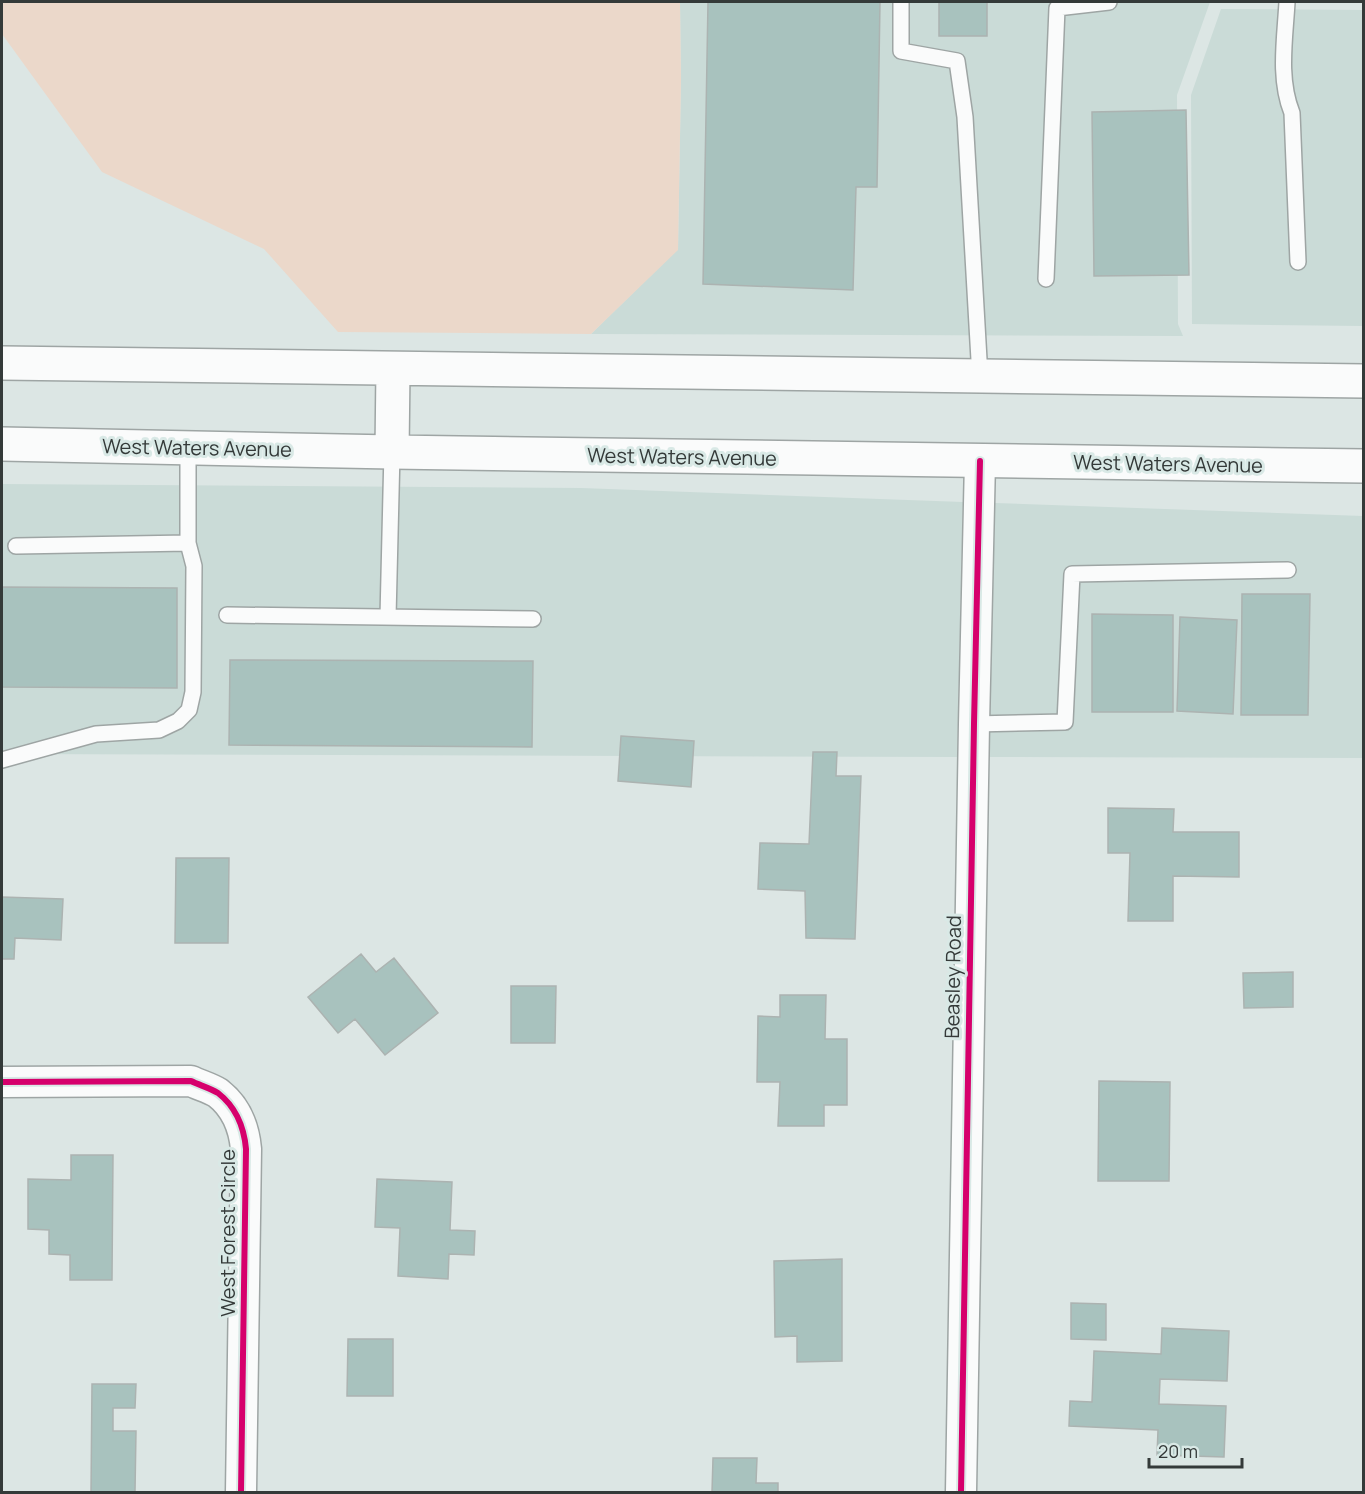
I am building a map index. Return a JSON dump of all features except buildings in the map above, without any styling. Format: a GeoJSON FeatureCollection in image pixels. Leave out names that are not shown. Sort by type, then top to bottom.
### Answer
{"type":"FeatureCollection","features":[{"type":"Feature","properties":{"kind":"main road"},"geometry":{"type":"LineString","coordinates":[[2,363],[1364,381]]}},
{"type":"Feature","properties":{"kind":"main road"},"geometry":{"type":"LineString","coordinates":[[392,452],[393,369]]}},
{"type":"Feature","properties":{"kind":"main road","name":"West Waters Avenue"},"geometry":{"type":"LineString","coordinates":[[2,444],[1364,466]]}},
{"type":"Feature","properties":{"kind":"street","name":"Beasley Road"},"geometry":{"type":"LineString","coordinates":[[961,1492],[980,461]]}},
{"type":"Feature","properties":{"kind":"street","name":"West Forest Circle"},"geometry":{"type":"LineString","coordinates":[[2,1082],[191,1081],[218,1094],[240,1119],[245,1134],[246,1149],[241,1492]]}},
{"type":"Feature","properties":{"kind":"lane"},"geometry":{"type":"LineString","coordinates":[[901,2],[901,51],[957,61],[965,117],[980,377]]}},
{"type":"Feature","properties":{"kind":"lane"},"geometry":{"type":"LineString","coordinates":[[1046,279],[1057,8],[1109,2]]}},
{"type":"Feature","properties":{"kind":"lane"},"geometry":{"type":"LineString","coordinates":[[1287,2],[1283,77],[1286,99],[1292,113],[1298,262]]}},
{"type":"Feature","properties":{"kind":"lane"},"geometry":{"type":"LineString","coordinates":[[2,760],[96,734],[159,730],[178,721],[189,710],[193,692],[194,566],[188,543],[188,448]]}},
{"type":"Feature","properties":{"kind":"lane"},"geometry":{"type":"LineString","coordinates":[[388,617],[392,452]]}},
{"type":"Feature","properties":{"kind":"lane"},"geometry":{"type":"LineString","coordinates":[[16,546],[188,543]]}},
{"type":"Feature","properties":{"kind":"lane"},"geometry":{"type":"LineString","coordinates":[[974,724],[1065,722],[1072,574],[1288,570]]}},
{"type":"Feature","properties":{"kind":"lane"},"geometry":{"type":"LineString","coordinates":[[227,615],[533,619]]}},
{"type":"Feature","properties":{"kind":"shaded area"},"geometry":{"type":"Polygon","coordinates":[[[2,2],[680,2],[678,250],[591,334],[338,332],[264,249],[102,172],[2,34],[2,2]]]}},
{"type":"Feature","properties":{"kind":"shaded area"},"geometry":{"type":"Polygon","coordinates":[[[680,2],[1210,2],[1177,95],[1178,324],[1183,336],[591,334],[678,249],[680,2]]]}},
{"type":"Feature","properties":{"kind":"shaded area"},"geometry":{"type":"Polygon","coordinates":[[[1221,9],[1363,10],[1363,326],[1192,324],[1191,95],[1221,9]]]}},
{"type":"Feature","properties":{"kind":"shaded area"},"geometry":{"type":"Polygon","coordinates":[[[2,484],[581,488],[963,502],[957,757],[2,754],[2,484]]]}},
{"type":"Feature","properties":{"kind":"shaded area"},"geometry":{"type":"Polygon","coordinates":[[[995,503],[1363,516],[1363,758],[989,757],[995,503]]]}},
{"type":"Feature","properties":{"kind":"cycle path"},"geometry":{"type":"LineString","coordinates":[[961,1492],[980,461]]}},
{"type":"Feature","properties":{"kind":"cycle path"},"geometry":{"type":"LineString","coordinates":[[2,1082],[191,1081],[218,1093],[234,1111],[241,1125],[246,1149],[241,1492]]}}]}
